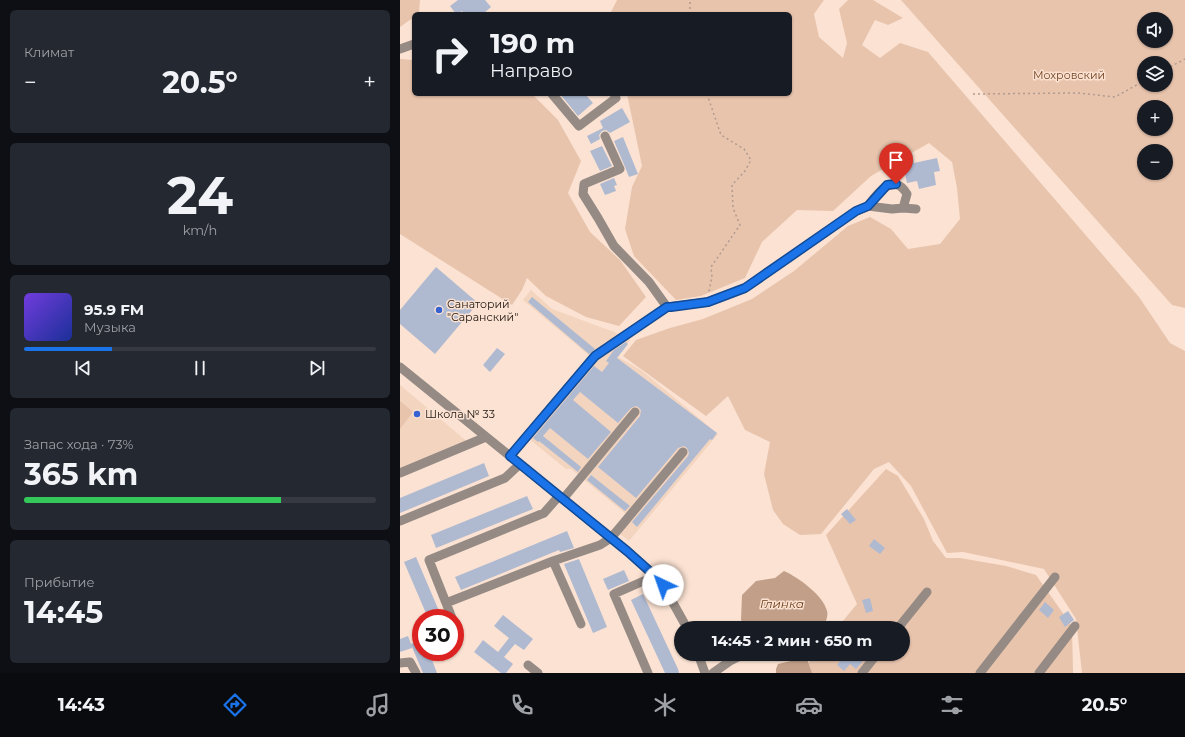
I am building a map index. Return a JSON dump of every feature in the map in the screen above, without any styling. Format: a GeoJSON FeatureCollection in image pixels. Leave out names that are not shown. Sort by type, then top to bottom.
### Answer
{"type":"FeatureCollection","features":[{"type":"Feature","properties":{"kind":"street"},"geometry":{"type":"LineString","coordinates":[[400,49],[412,45]]}},
{"type":"Feature","properties":{"kind":"street"},"geometry":{"type":"LineString","coordinates":[[554,96],[579,126],[616,98],[615,96]]}},
{"type":"Feature","properties":{"kind":"street"},"geometry":{"type":"LineString","coordinates":[[605,136],[620,169],[584,184],[583,194],[614,246],[649,282],[667,307]]}},
{"type":"Feature","properties":{"kind":"street"},"geometry":{"type":"LineString","coordinates":[[510,456],[595,356],[667,307],[713,300],[745,288],[856,211],[868,206],[887,185],[896,184],[902,186],[907,194],[903,208]]}},
{"type":"Feature","properties":{"kind":"street"},"geometry":{"type":"LineString","coordinates":[[868,206],[892,209],[916,209]]}},
{"type":"Feature","properties":{"kind":"street"},"geometry":{"type":"LineString","coordinates":[[400,367],[611,538],[655,576],[663,585],[682,621]]}},
{"type":"Feature","properties":{"kind":"street"},"geometry":{"type":"LineString","coordinates":[[448,609],[429,560],[544,513],[561,498],[635,412]]}},
{"type":"Feature","properties":{"kind":"street"},"geometry":{"type":"LineString","coordinates":[[400,472],[486,437]]}},
{"type":"Feature","properties":{"kind":"street"},"geometry":{"type":"LineString","coordinates":[[446,603],[553,561],[600,545],[611,538],[683,452]]}},
{"type":"Feature","properties":{"kind":"street"},"geometry":{"type":"LineString","coordinates":[[400,521],[505,478],[520,464]]}},
{"type":"Feature","properties":{"kind":"street"},"geometry":{"type":"LineString","coordinates":[[553,561],[581,624]]}},
{"type":"Feature","properties":{"kind":"street"},"geometry":{"type":"LineString","coordinates":[[648,673],[614,594],[655,576]]}},
{"type":"Feature","properties":{"kind":"street"},"geometry":{"type":"LineString","coordinates":[[980,673],[1055,577]]}},
{"type":"Feature","properties":{"kind":"street"},"geometry":{"type":"LineString","coordinates":[[904,621],[927,592]]}},
{"type":"Feature","properties":{"kind":"street"},"geometry":{"type":"LineString","coordinates":[[1039,673],[1075,626]]}},
{"type":"Feature","properties":{"kind":"street"},"geometry":{"type":"LineString","coordinates":[[701,661],[705,673]]}},
{"type":"Feature","properties":{"kind":"street"},"geometry":{"type":"LineString","coordinates":[[713,673],[730,661]]}},
{"type":"Feature","properties":{"kind":"street"},"geometry":{"type":"LineString","coordinates":[[862,673],[871,661]]}},
{"type":"Feature","properties":{"kind":"street"},"geometry":{"type":"LineString","coordinates":[[400,663],[410,662],[416,673]]}},
{"type":"Feature","properties":{"kind":"street"},"geometry":{"type":"LineString","coordinates":[[528,665],[538,673]]}},
{"type":"Feature","properties":{"kind":"path"},"geometry":{"type":"LineString","coordinates":[[690,0],[690,12]]}},
{"type":"Feature","properties":{"kind":"path"},"geometry":{"type":"LineString","coordinates":[[1173,65],[1185,59]]}},
{"type":"Feature","properties":{"kind":"path"},"geometry":{"type":"LineString","coordinates":[[973,94],[1078,93],[1115,97],[1137,85]]}},
{"type":"Feature","properties":{"kind":"path"},"geometry":{"type":"LineString","coordinates":[[708,96],[721,135],[744,149],[751,160],[745,171],[732,185],[734,208],[740,225],[711,267],[712,277],[709,291],[713,300]]}},
{"type":"Feature","properties":{"kind":"shaded area"},"geometry":{"type":"Polygon","coordinates":[[[531,290],[552,309],[614,332],[630,340],[618,357],[641,370],[718,434],[629,541],[614,529],[626,514],[571,469],[566,469],[528,438],[591,357],[523,300],[531,290]]]}},
{"type":"Feature","properties":{"kind":"shaded area","name":"Школа № 33"},"geometry":{"type":"Polygon","coordinates":[[[400,385],[470,444],[400,477],[400,385]]]}},
{"type":"Feature","properties":{"kind":"green space"},"geometry":{"type":"Polygon","coordinates":[[[400,0],[420,0],[419,12],[412,12],[412,18],[400,27],[400,0]]]}},
{"type":"Feature","properties":{"kind":"green space"},"geometry":{"type":"Polygon","coordinates":[[[617,0],[824,0],[814,14],[819,37],[843,58],[847,43],[839,9],[848,0],[873,0],[903,18],[888,25],[875,20],[862,45],[880,58],[900,43],[928,52],[1139,297],[1170,343],[1185,351],[1185,673],[1082,673],[1076,619],[1044,569],[963,552],[947,553],[911,486],[889,462],[874,469],[821,534],[800,535],[783,524],[773,510],[764,474],[770,442],[745,430],[728,396],[706,416],[623,356],[636,340],[670,328],[703,319],[752,299],[794,271],[848,226],[870,217],[891,229],[908,249],[940,244],[960,219],[957,188],[952,162],[929,143],[871,176],[833,211],[797,210],[762,242],[745,278],[701,296],[676,300],[634,256],[625,229],[632,187],[642,166],[627,96],[792,96],[792,12],[611,12],[617,0]]]}},
{"type":"Feature","properties":{"kind":"green space","name":"Мохровский"},"geometry":{"type":"Polygon","coordinates":[[[901,0],[1185,0],[1185,308],[1172,305],[901,0]]]}},
{"type":"Feature","properties":{"kind":"green space"},"geometry":{"type":"Polygon","coordinates":[[[400,59],[412,60],[412,96],[534,96],[558,120],[581,161],[568,193],[590,232],[620,260],[646,297],[619,326],[586,317],[546,296],[527,278],[522,290],[512,305],[400,234],[400,59]]]}},
{"type":"Feature","properties":{"kind":"green space"},"geometry":{"type":"Polygon","coordinates":[[[400,401],[413,412],[400,429],[400,401]]]}},
{"type":"Feature","properties":{"kind":"green space"},"geometry":{"type":"Polygon","coordinates":[[[886,469],[898,476],[924,519],[933,541],[946,558],[960,558],[1006,566],[1036,575],[1072,626],[1073,673],[800,673],[810,661],[910,661],[910,621],[843,621],[857,604],[826,535],[886,469]]]}},
{"type":"Feature","properties":{"kind":"water","name":"Глинка"},"geometry":{"type":"Polygon","coordinates":[[[784,571],[803,582],[816,593],[825,605],[827,612],[826,621],[742,621],[742,595],[756,581],[775,578],[784,571]]]}},
{"type":"Feature","properties":{"kind":"water"},"geometry":{"type":"Polygon","coordinates":[[[791,661],[808,661],[812,673],[776,673],[778,664],[791,661]]]}},
{"type":"Feature","properties":{"kind":"building"},"geometry":{"type":"Polygon","coordinates":[[[458,0],[485,0],[491,7],[485,12],[454,12],[450,6],[458,0]]]}},
{"type":"Feature","properties":{"kind":"building"},"geometry":{"type":"Polygon","coordinates":[[[562,96],[587,96],[593,103],[578,116],[562,96]]]}},
{"type":"Feature","properties":{"kind":"building"},"geometry":{"type":"Polygon","coordinates":[[[622,108],[630,122],[610,133],[606,130],[602,131],[599,135],[600,139],[591,144],[587,136],[603,128],[600,121],[622,108]]]}},
{"type":"Feature","properties":{"kind":"building"},"geometry":{"type":"Polygon","coordinates":[[[623,137],[638,174],[629,177],[614,141],[623,137]]]}},
{"type":"Feature","properties":{"kind":"building"},"geometry":{"type":"Polygon","coordinates":[[[602,146],[612,166],[600,171],[590,151],[602,146]]]}},
{"type":"Feature","properties":{"kind":"building"},"geometry":{"type":"Polygon","coordinates":[[[912,153],[914,163],[937,158],[940,171],[934,172],[936,185],[919,189],[917,181],[907,183],[901,155],[912,153]]]}},
{"type":"Feature","properties":{"kind":"building"},"geometry":{"type":"Polygon","coordinates":[[[614,178],[617,185],[614,186],[616,191],[605,195],[600,184],[614,178]]]}},
{"type":"Feature","properties":{"kind":"building","name":"Санаторий \"Саранский\""},"geometry":{"type":"Polygon","coordinates":[[[436,267],[478,303],[435,354],[400,324],[400,310],[436,267]]]}},
{"type":"Feature","properties":{"kind":"building"},"geometry":{"type":"Polygon","coordinates":[[[532,297],[595,349],[589,354],[528,302],[532,297]]]}},
{"type":"Feature","properties":{"kind":"building"},"geometry":{"type":"Polygon","coordinates":[[[626,342],[628,344],[617,358],[717,433],[712,440],[710,439],[637,527],[632,522],[688,456],[689,453],[687,448],[684,446],[678,448],[636,498],[598,467],[640,416],[641,410],[638,407],[636,406],[631,408],[618,423],[580,392],[573,400],[611,432],[588,459],[550,428],[543,436],[581,467],[578,472],[539,441],[538,442],[533,438],[594,366],[602,372],[609,363],[606,361],[614,350],[626,342]]]}},
{"type":"Feature","properties":{"kind":"building"},"geometry":{"type":"Polygon","coordinates":[[[497,348],[505,354],[490,372],[483,365],[497,348]]]}},
{"type":"Feature","properties":{"kind":"building"},"geometry":{"type":"Polygon","coordinates":[[[484,463],[489,476],[400,513],[400,498],[484,463]]]}},
{"type":"Feature","properties":{"kind":"building"},"geometry":{"type":"Polygon","coordinates":[[[591,475],[630,506],[625,511],[587,480],[591,475]]]}},
{"type":"Feature","properties":{"kind":"building"},"geometry":{"type":"Polygon","coordinates":[[[527,496],[533,509],[436,548],[431,535],[527,496]]]}},
{"type":"Feature","properties":{"kind":"building"},"geometry":{"type":"Polygon","coordinates":[[[847,509],[856,520],[850,524],[841,514],[847,509]]]}},
{"type":"Feature","properties":{"kind":"building"},"geometry":{"type":"Polygon","coordinates":[[[567,531],[574,548],[560,552],[559,550],[461,590],[455,577],[567,531]]]}},
{"type":"Feature","properties":{"kind":"building"},"geometry":{"type":"Polygon","coordinates":[[[874,539],[885,548],[880,554],[869,546],[874,539]]]}},
{"type":"Feature","properties":{"kind":"building"},"geometry":{"type":"Polygon","coordinates":[[[416,557],[438,609],[424,609],[404,562],[416,557]]]}},
{"type":"Feature","properties":{"kind":"building"},"geometry":{"type":"Polygon","coordinates":[[[579,559],[607,627],[593,633],[564,564],[579,559]]]}},
{"type":"Feature","properties":{"kind":"building"},"geometry":{"type":"Polygon","coordinates":[[[624,570],[629,581],[608,590],[603,579],[624,570]]]}},
{"type":"Feature","properties":{"kind":"building"},"geometry":{"type":"Polygon","coordinates":[[[643,594],[679,673],[665,673],[631,600],[643,594]]]}},
{"type":"Feature","properties":{"kind":"building"},"geometry":{"type":"Polygon","coordinates":[[[870,598],[873,611],[866,613],[862,600],[870,598]]]}},
{"type":"Feature","properties":{"kind":"building"},"geometry":{"type":"Polygon","coordinates":[[[1045,602],[1054,610],[1048,618],[1039,610],[1045,602]]]}},
{"type":"Feature","properties":{"kind":"building"},"geometry":{"type":"Polygon","coordinates":[[[1068,611],[1074,620],[1065,627],[1059,617],[1068,611]]]}},
{"type":"Feature","properties":{"kind":"building"},"geometry":{"type":"Polygon","coordinates":[[[503,615],[533,639],[524,650],[515,644],[504,657],[513,664],[506,673],[501,673],[474,652],[483,640],[498,652],[509,638],[494,626],[503,615]]]}},
{"type":"Feature","properties":{"kind":"building"},"geometry":{"type":"Polygon","coordinates":[[[408,636],[412,644],[412,648],[400,652],[400,639],[408,636]]]}},
{"type":"Feature","properties":{"kind":"building"},"geometry":{"type":"Polygon","coordinates":[[[418,661],[432,661],[437,673],[423,673],[418,661]]]}},
{"type":"Feature","properties":{"kind":"building"},"geometry":{"type":"Polygon","coordinates":[[[840,661],[863,661],[856,669],[850,664],[844,671],[837,665],[840,661]]]}},
{"type":"Feature","properties":{"kind":"place","name":"Санаторий \"Саранский\""},"geometry":{"type":"Point","coordinates":[439,310]}},
{"type":"Feature","properties":{"kind":"place","name":"Школа № 33"},"geometry":{"type":"Point","coordinates":[417,414]}},
{"type":"Feature","properties":{"kind":"route"},"geometry":{"type":"LineString","coordinates":[[663,585],[627,551],[510,456],[595,356],[667,307],[708,302],[745,288],[856,211],[868,206],[873,198],[887,185],[896,184]]}}]}
